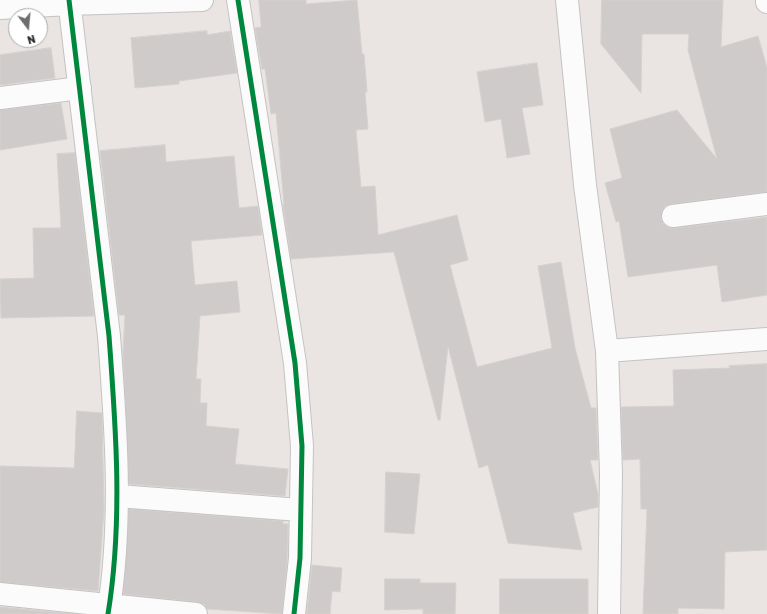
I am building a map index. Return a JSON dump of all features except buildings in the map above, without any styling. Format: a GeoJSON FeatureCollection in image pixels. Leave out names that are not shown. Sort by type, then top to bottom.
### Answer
{"type":"FeatureCollection","features":[{"type":"Feature","properties":{"kind":"street"},"geometry":{"type":"LineString","coordinates":[[0,8],[69,2],[202,0]]}},
{"type":"Feature","properties":{"kind":"street"},"geometry":{"type":"LineString","coordinates":[[238,0],[295,363],[302,446],[300,558],[294,614]]}},
{"type":"Feature","properties":{"kind":"street"},"geometry":{"type":"LineString","coordinates":[[567,0],[584,185],[607,351],[611,472],[609,614]]}},
{"type":"Feature","properties":{"kind":"street"},"geometry":{"type":"LineString","coordinates":[[69,2],[109,336],[118,496],[108,609]]}},
{"type":"Feature","properties":{"kind":"street"},"geometry":{"type":"LineString","coordinates":[[0,98],[80,88]]}},
{"type":"Feature","properties":{"kind":"street"},"geometry":{"type":"LineString","coordinates":[[673,216],[767,204]]}},
{"type":"Feature","properties":{"kind":"street"},"geometry":{"type":"LineString","coordinates":[[607,351],[767,339]]}},
{"type":"Feature","properties":{"kind":"street"},"geometry":{"type":"LineString","coordinates":[[118,496],[300,510]]}},
{"type":"Feature","properties":{"kind":"street"},"geometry":{"type":"LineString","coordinates":[[0,594],[108,609],[196,614]]}},
{"type":"Feature","properties":{"kind":"cycle path"},"geometry":{"type":"LineString","coordinates":[[69,0],[109,336],[114,405],[117,510],[113,579],[108,614]]}},
{"type":"Feature","properties":{"kind":"cycle path"},"geometry":{"type":"LineString","coordinates":[[238,0],[295,363],[302,446],[300,558],[294,614]]}}]}
